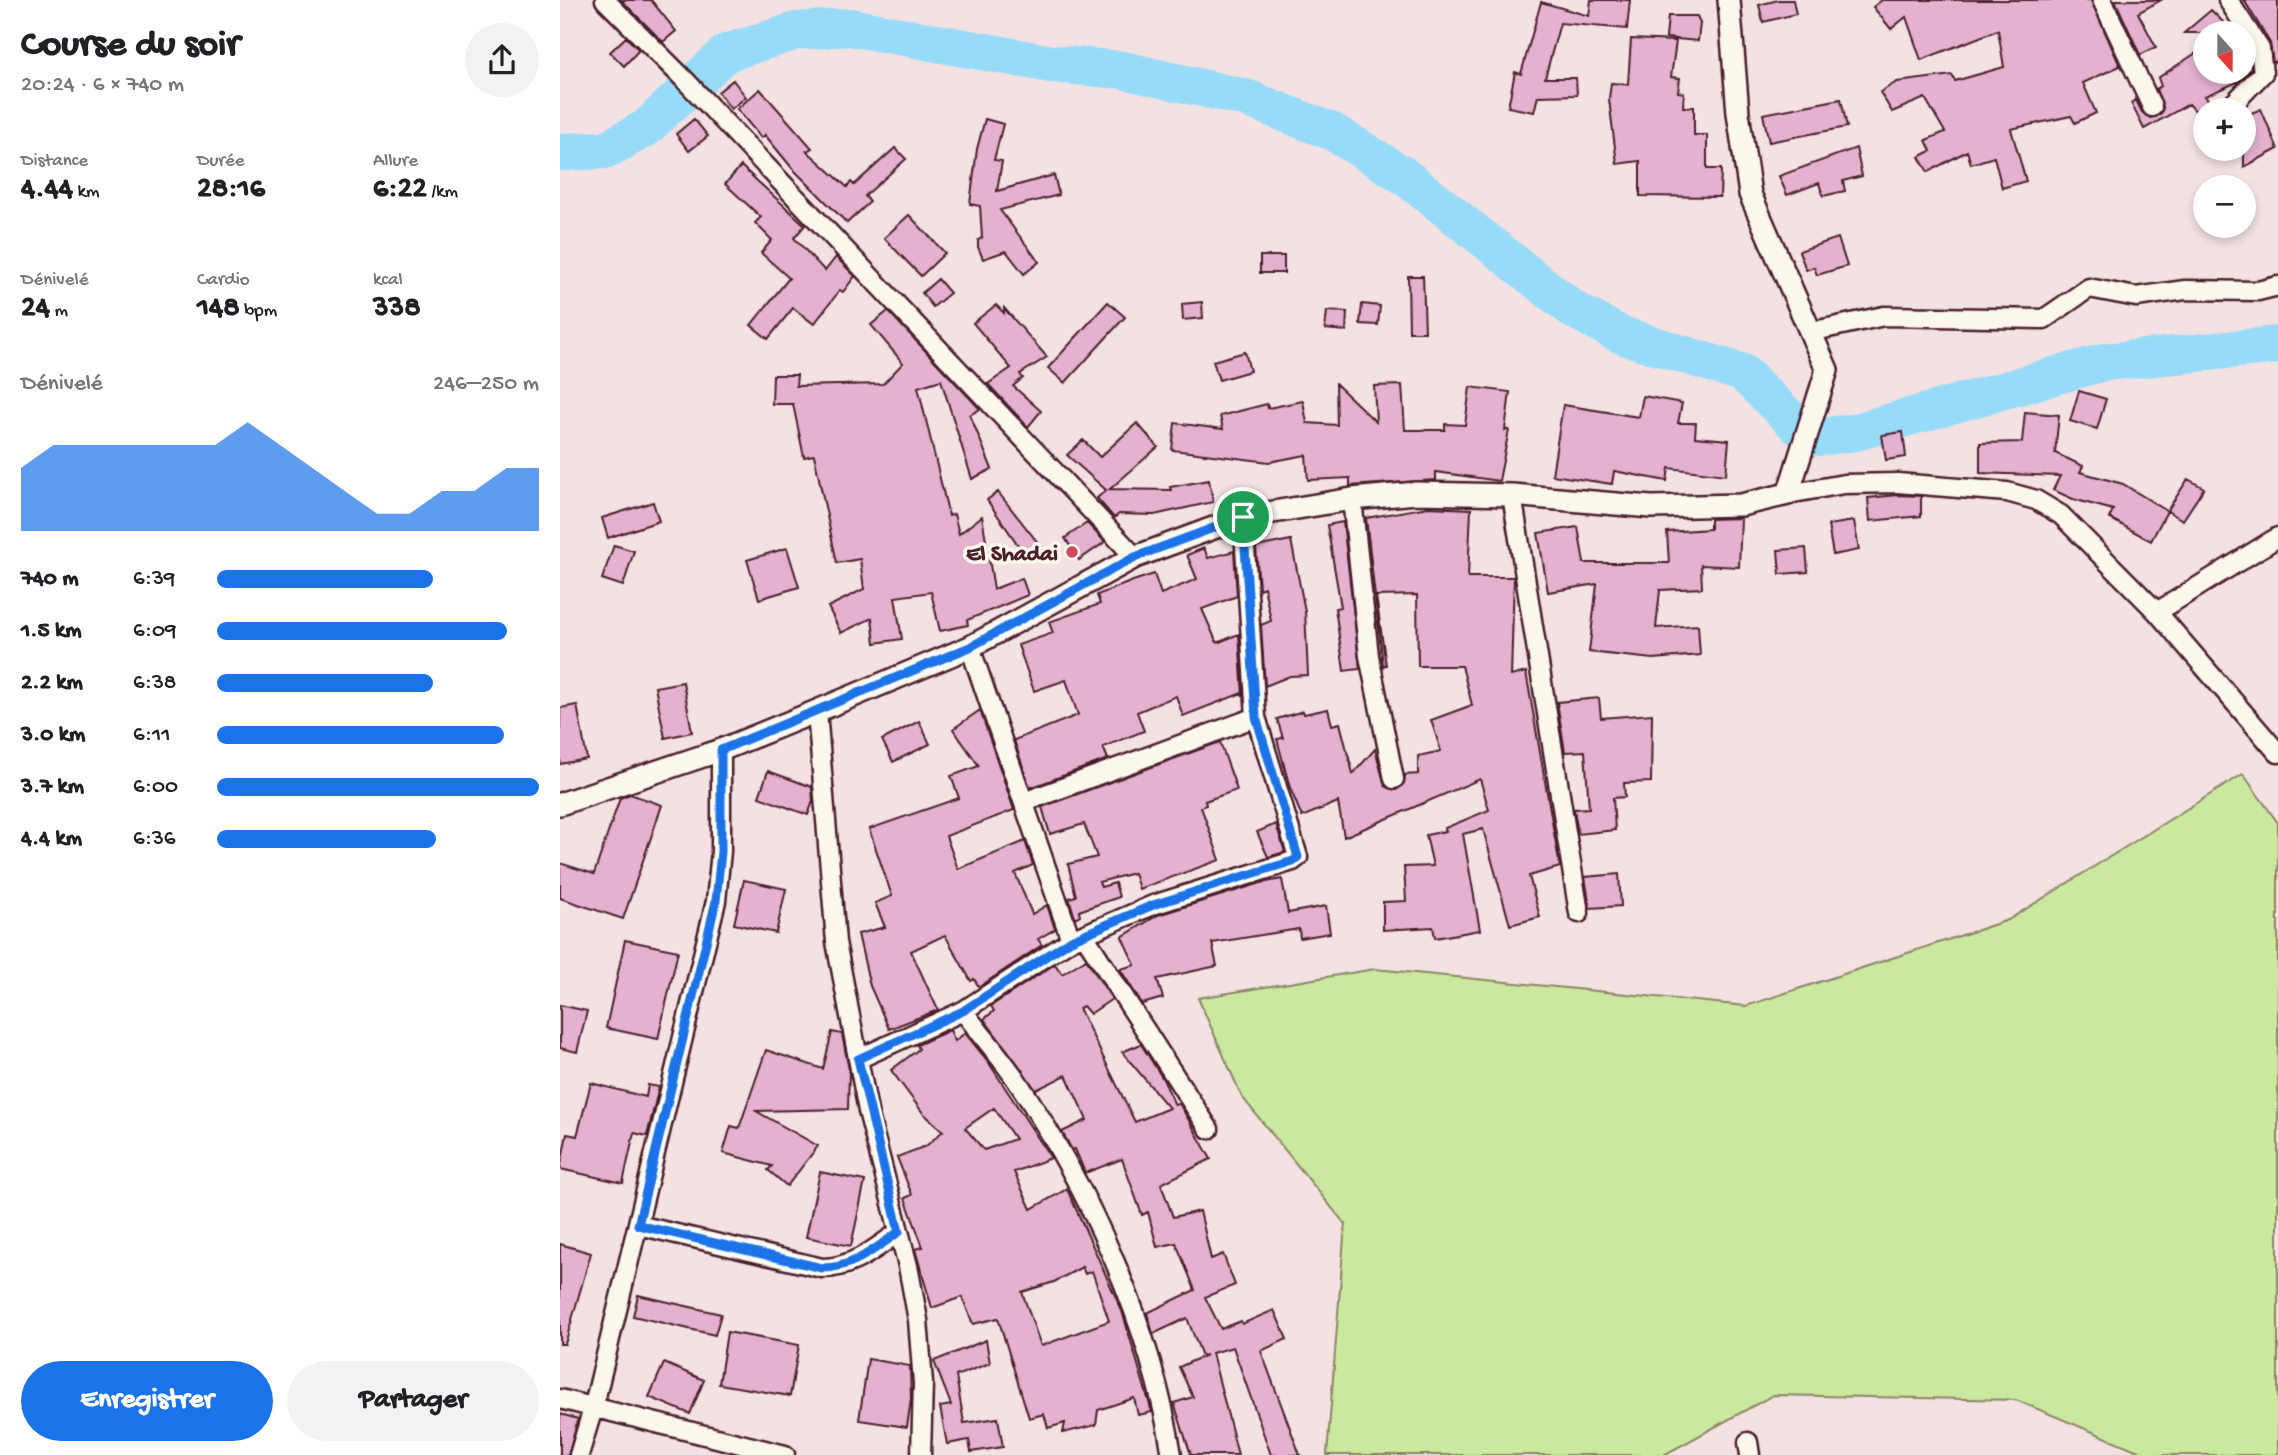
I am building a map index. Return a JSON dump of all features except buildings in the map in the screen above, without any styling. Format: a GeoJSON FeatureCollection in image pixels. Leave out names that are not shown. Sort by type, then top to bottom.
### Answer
{"type":"FeatureCollection","features":[{"type":"Feature","properties":{"kind":"street"},"geometry":{"type":"LineString","coordinates":[[605,0],[659,52],[1135,557]]}},
{"type":"Feature","properties":{"kind":"street"},"geometry":{"type":"LineString","coordinates":[[1729,0],[1738,113],[1750,194],[1767,239],[1827,370],[1788,494]]}},
{"type":"Feature","properties":{"kind":"street"},"geometry":{"type":"LineString","coordinates":[[2102,0],[2152,107]]}},
{"type":"Feature","properties":{"kind":"street"},"geometry":{"type":"LineString","coordinates":[[2228,0],[2260,49],[2263,73],[2239,98]]}},
{"type":"Feature","properties":{"kind":"street"},"geometry":{"type":"LineString","coordinates":[[1810,332],[1884,316],[2044,319],[2089,288],[2136,297],[2185,290],[2258,291],[2278,286]]}},
{"type":"Feature","properties":{"kind":"street"},"geometry":{"type":"LineString","coordinates":[[560,804],[721,750],[817,712],[970,647],[1135,557],[1243,517],[1352,499],[1416,493],[1512,495],[1651,507],[1741,505],[1844,484],[1898,483],[2007,492],[2036,500],[2061,515],[2157,612],[2272,733],[2278,753]]}},
{"type":"Feature","properties":{"kind":"street"},"geometry":{"type":"LineString","coordinates":[[1512,495],[1579,913]]}},
{"type":"Feature","properties":{"kind":"street"},"geometry":{"type":"LineString","coordinates":[[1352,499],[1369,656],[1394,779]]}},
{"type":"Feature","properties":{"kind":"street"},"geometry":{"type":"LineString","coordinates":[[858,1059],[963,1011],[1078,937],[1153,905],[1293,861],[1298,857],[1256,717],[1243,517]]}},
{"type":"Feature","properties":{"kind":"street"},"geometry":{"type":"LineString","coordinates":[[2157,612],[2278,537]]}},
{"type":"Feature","properties":{"kind":"street"},"geometry":{"type":"LineString","coordinates":[[970,647],[1024,802],[1078,937],[1209,1129]]}},
{"type":"Feature","properties":{"kind":"street"},"geometry":{"type":"LineString","coordinates":[[817,712],[836,942],[858,1059],[918,1320],[923,1383],[921,1455]]}},
{"type":"Feature","properties":{"kind":"street"},"geometry":{"type":"LineString","coordinates":[[1024,802],[1256,717]]}},
{"type":"Feature","properties":{"kind":"street"},"geometry":{"type":"LineString","coordinates":[[579,1455],[594,1405],[716,901],[721,852],[721,750]]}},
{"type":"Feature","properties":{"kind":"street"},"geometry":{"type":"LineString","coordinates":[[963,1011],[1015,1077],[1055,1142],[1093,1216],[1131,1302],[1150,1355],[1172,1455]]}},
{"type":"Feature","properties":{"kind":"street"},"geometry":{"type":"LineString","coordinates":[[638,1225],[822,1268],[839,1268],[855,1262],[899,1232]]}},
{"type":"Feature","properties":{"kind":"street"},"geometry":{"type":"LineString","coordinates":[[560,1399],[594,1405],[785,1455]]}},
{"type":"Feature","properties":{"kind":"green space"},"geometry":{"type":"Polygon","coordinates":[[[2243,774],[2278,823],[2278,1455],[2148,1455],[2016,1400],[1773,1395],[1664,1455],[1327,1455],[1345,1224],[1242,1097],[1198,998],[1375,969],[1746,1006],[2008,920],[2243,774]]]}},
{"type":"Feature","properties":{"kind":"waterway"},"geometry":{"type":"LineString","coordinates":[[560,152],[606,150],[646,128],[726,53],[796,31],[850,27],[1051,64],[1123,70],[1246,98],[1333,132],[1403,175],[1574,310],[1621,335],[1743,373],[1800,428],[1820,437],[1856,432],[2104,362],[2278,345]]}},
{"type":"Feature","properties":{"kind":"place","name":"El Shadai"},"geometry":{"type":"Point","coordinates":[1072,552]}},
{"type":"Feature","properties":{"kind":"route"},"geometry":{"type":"LineString","coordinates":[[1243,517],[1256,717],[1298,857],[1293,861],[1153,905],[1071,940],[963,1011],[858,1059],[899,1232],[855,1262],[839,1268],[822,1268],[638,1225],[716,901],[721,852],[721,750],[970,647],[1135,557],[1243,517]]}}]}
